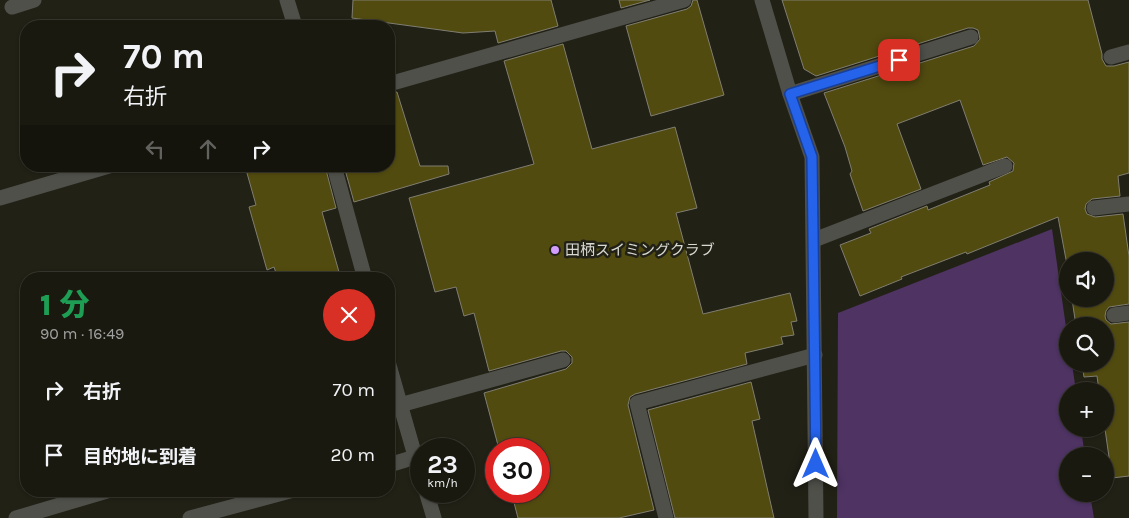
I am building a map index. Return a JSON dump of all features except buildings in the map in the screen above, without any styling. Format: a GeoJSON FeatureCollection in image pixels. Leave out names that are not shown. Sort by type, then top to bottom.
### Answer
{"type":"FeatureCollection","features":[{"type":"Feature","properties":{"kind":"street"},"geometry":{"type":"LineString","coordinates":[[12,7],[34,0]]}},
{"type":"Feature","properties":{"kind":"street"},"geometry":{"type":"LineString","coordinates":[[287,0],[293,20]]}},
{"type":"Feature","properties":{"kind":"street"},"geometry":{"type":"LineString","coordinates":[[395,82],[684,0]]}},
{"type":"Feature","properties":{"kind":"street"},"geometry":{"type":"LineString","coordinates":[[762,0],[790,94],[812,157],[816,518]]}},
{"type":"Feature","properties":{"kind":"street"},"geometry":{"type":"LineString","coordinates":[[790,94],[971,37]]}},
{"type":"Feature","properties":{"kind":"street"},"geometry":{"type":"LineString","coordinates":[[1111,57],[1129,52]]}},
{"type":"Feature","properties":{"kind":"street"},"geometry":{"type":"LineString","coordinates":[[814,240],[1005,166]]}},
{"type":"Feature","properties":{"kind":"street"},"geometry":{"type":"LineString","coordinates":[[0,198],[89,172]]}},
{"type":"Feature","properties":{"kind":"street"},"geometry":{"type":"LineString","coordinates":[[336,172],[363,272]]}},
{"type":"Feature","properties":{"kind":"street"},"geometry":{"type":"LineString","coordinates":[[1094,208],[1129,204]]}},
{"type":"Feature","properties":{"kind":"street"},"geometry":{"type":"LineString","coordinates":[[666,518],[637,402],[815,355]]}},
{"type":"Feature","properties":{"kind":"street"},"geometry":{"type":"LineString","coordinates":[[395,407],[563,360]]}},
{"type":"Feature","properties":{"kind":"street"},"geometry":{"type":"LineString","coordinates":[[395,409],[410,446]]}},
{"type":"Feature","properties":{"kind":"street"},"geometry":{"type":"LineString","coordinates":[[395,463],[410,459]]}},
{"type":"Feature","properties":{"kind":"street"},"geometry":{"type":"LineString","coordinates":[[16,518],[87,497]]}},
{"type":"Feature","properties":{"kind":"street"},"geometry":{"type":"LineString","coordinates":[[190,518],[268,497]]}},
{"type":"Feature","properties":{"kind":"street"},"geometry":{"type":"LineString","coordinates":[[430,503],[434,518]]}},
{"type":"Feature","properties":{"kind":"shaded area"},"geometry":{"type":"Polygon","coordinates":[[[1052,229],[1059,278],[1059,307],[1063,307],[1065,317],[1059,317],[1059,372],[1073,372],[1075,382],[1059,382],[1059,437],[1082,437],[1084,447],[1059,447],[1059,502],[1091,502],[1094,518],[837,518],[838,313],[1052,229]]]}},
{"type":"Feature","properties":{"kind":"place","name":"田柄スイミングクラブ"},"geometry":{"type":"Point","coordinates":[555,250]}},
{"type":"Feature","properties":{"kind":"route"},"geometry":{"type":"LineString","coordinates":[[816,464],[812,157],[790,94],[899,60]]}}]}
